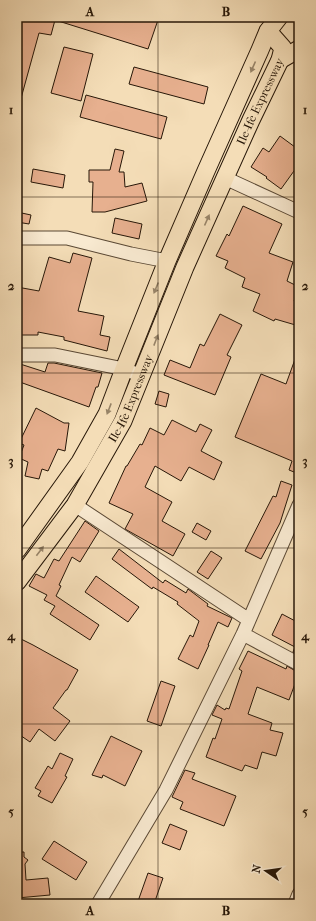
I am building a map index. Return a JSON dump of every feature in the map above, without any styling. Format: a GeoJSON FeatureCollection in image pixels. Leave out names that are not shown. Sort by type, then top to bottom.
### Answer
{"type":"FeatureCollection","features":[{"type":"Feature","properties":{"kind":"main road"},"geometry":{"type":"LineString","coordinates":[[268,30],[279,17]]}},
{"type":"Feature","properties":{"kind":"main road","name":"Ile-Ife Expressway"},"geometry":{"type":"LineString","coordinates":[[17,582],[75,505],[123,421],[177,288],[225,178],[280,60],[282,48],[268,30]]}},
{"type":"Feature","properties":{"kind":"main road","name":"Ile-Ife Expressway"},"geometry":{"type":"LineString","coordinates":[[17,550],[80,462],[107,414],[167,261],[268,30]]}},
{"type":"Feature","properties":{"kind":"main road"},"geometry":{"type":"LineString","coordinates":[[280,60],[299,49]]}},
{"type":"Feature","properties":{"kind":"street"},"geometry":{"type":"LineString","coordinates":[[225,178],[299,212]]}},
{"type":"Feature","properties":{"kind":"street"},"geometry":{"type":"LineString","coordinates":[[17,238],[67,238],[131,254],[167,261]]}},
{"type":"Feature","properties":{"kind":"street"},"geometry":{"type":"LineString","coordinates":[[17,355],[55,355],[124,369],[142,376]]}},
{"type":"Feature","properties":{"kind":"street"},"geometry":{"type":"LineString","coordinates":[[75,505],[249,620]]}},
{"type":"Feature","properties":{"kind":"street"},"geometry":{"type":"LineString","coordinates":[[98,904],[166,790],[243,634],[299,505]]}},
{"type":"Feature","properties":{"kind":"street"},"geometry":{"type":"LineString","coordinates":[[243,634],[299,664]]}},
{"type":"Feature","properties":{"kind":"street"},"geometry":{"type":"LineString","coordinates":[[294,904],[299,894]]}},
{"type":"Feature","properties":{"kind":"building"},"geometry":{"type":"Polygon","coordinates":[[[23,17],[159,17],[148,49],[55,20],[51,35],[39,33],[20,102],[17,102],[17,38],[23,17]]]}},
{"type":"Feature","properties":{"kind":"building"},"geometry":{"type":"Polygon","coordinates":[[[64,47],[93,54],[81,101],[51,93],[64,47]]]}},
{"type":"Feature","properties":{"kind":"building"},"geometry":{"type":"Polygon","coordinates":[[[134,67],[208,87],[204,104],[129,84],[134,67]]]}},
{"type":"Feature","properties":{"kind":"building"},"geometry":{"type":"Polygon","coordinates":[[[86,95],[167,117],[161,139],[80,117],[86,95]]]}},
{"type":"Feature","properties":{"kind":"building"},"geometry":{"type":"Polygon","coordinates":[[[280,136],[299,150],[299,164],[281,189],[266,178],[267,177],[251,167],[263,148],[269,152],[280,136]]]}},
{"type":"Feature","properties":{"kind":"building"},"geometry":{"type":"Polygon","coordinates":[[[115,149],[124,151],[119,172],[124,172],[125,187],[142,183],[147,201],[105,212],[92,212],[93,182],[89,182],[89,170],[110,170],[115,149]]]}},
{"type":"Feature","properties":{"kind":"building"},"geometry":{"type":"Polygon","coordinates":[[[33,169],[65,175],[63,188],[31,182],[33,169]]]}},
{"type":"Feature","properties":{"kind":"building"},"geometry":{"type":"Polygon","coordinates":[[[243,206],[282,224],[269,253],[293,262],[287,281],[299,287],[299,291],[294,301],[299,303],[299,326],[275,319],[274,321],[253,311],[260,294],[242,287],[245,278],[225,268],[228,261],[216,256],[227,234],[229,236],[243,206]]]}},
{"type":"Feature","properties":{"kind":"building"},"geometry":{"type":"Polygon","coordinates":[[[17,212],[31,215],[29,224],[17,222],[17,212]]]}},
{"type":"Feature","properties":{"kind":"building"},"geometry":{"type":"Polygon","coordinates":[[[115,218],[142,224],[139,239],[112,233],[115,218]]]}},
{"type":"Feature","properties":{"kind":"building"},"geometry":{"type":"Polygon","coordinates":[[[73,253],[92,258],[78,311],[104,316],[100,335],[110,337],[107,351],[64,340],[64,337],[38,332],[38,335],[17,335],[17,287],[39,291],[49,257],[70,263],[73,253]]]}},
{"type":"Feature","properties":{"kind":"building"},"geometry":{"type":"Polygon","coordinates":[[[220,314],[242,325],[227,355],[231,357],[215,395],[164,375],[170,360],[190,368],[200,344],[204,346],[220,314]]]}},
{"type":"Feature","properties":{"kind":"building"},"geometry":{"type":"Polygon","coordinates":[[[298,351],[299,474],[289,470],[292,461],[235,437],[261,374],[286,384],[298,351]]]}},
{"type":"Feature","properties":{"kind":"building"},"geometry":{"type":"Polygon","coordinates":[[[17,363],[45,372],[48,363],[54,363],[102,373],[98,387],[96,387],[89,407],[17,381],[17,363]]]}},
{"type":"Feature","properties":{"kind":"building"},"geometry":{"type":"Polygon","coordinates":[[[159,391],[169,394],[166,407],[155,404],[159,391]]]}},
{"type":"Feature","properties":{"kind":"building"},"geometry":{"type":"Polygon","coordinates":[[[36,408],[64,423],[69,423],[65,451],[58,449],[48,471],[42,469],[39,479],[25,476],[28,462],[19,458],[24,445],[19,443],[36,408]]]}},
{"type":"Feature","properties":{"kind":"building"},"geometry":{"type":"Polygon","coordinates":[[[172,420],[196,432],[200,424],[212,430],[201,451],[222,462],[214,480],[189,467],[181,481],[155,466],[145,487],[172,502],[162,521],[185,534],[173,556],[125,529],[133,514],[109,503],[126,466],[140,444],[142,445],[150,428],[164,435],[172,420]]]}},
{"type":"Feature","properties":{"kind":"building"},"geometry":{"type":"Polygon","coordinates":[[[281,481],[292,485],[280,523],[261,559],[245,551],[273,496],[276,497],[281,481]]]}},
{"type":"Feature","properties":{"kind":"building"},"geometry":{"type":"Polygon","coordinates":[[[85,521],[99,531],[80,562],[72,557],[59,585],[61,586],[56,596],[99,625],[90,640],[50,614],[55,606],[44,600],[47,595],[29,586],[36,574],[44,578],[54,559],[59,561],[85,521]]]}},
{"type":"Feature","properties":{"kind":"building"},"geometry":{"type":"Polygon","coordinates":[[[197,523],[211,531],[206,540],[192,532],[197,523]]]}},
{"type":"Feature","properties":{"kind":"building"},"geometry":{"type":"Polygon","coordinates":[[[119,549],[163,583],[165,580],[186,593],[188,589],[208,604],[207,606],[232,618],[228,627],[218,622],[198,669],[178,659],[190,635],[193,637],[199,621],[177,604],[178,602],[153,587],[152,589],[112,559],[119,549]]]}},
{"type":"Feature","properties":{"kind":"building"},"geometry":{"type":"Polygon","coordinates":[[[211,551],[222,558],[208,579],[197,572],[211,551]]]}},
{"type":"Feature","properties":{"kind":"building"},"geometry":{"type":"Polygon","coordinates":[[[96,576],[139,607],[128,622],[85,592],[96,576]]]}},
{"type":"Feature","properties":{"kind":"building"},"geometry":{"type":"Polygon","coordinates":[[[282,614],[299,623],[299,655],[293,652],[295,647],[272,635],[282,614]]]}},
{"type":"Feature","properties":{"kind":"building"},"geometry":{"type":"Polygon","coordinates":[[[17,637],[78,670],[67,690],[53,708],[70,721],[55,741],[39,729],[30,742],[17,733],[17,637]]]}},
{"type":"Feature","properties":{"kind":"building"},"geometry":{"type":"Polygon","coordinates":[[[248,651],[286,669],[287,666],[299,673],[289,700],[257,687],[248,714],[272,723],[270,730],[283,733],[276,756],[262,752],[257,769],[245,765],[242,771],[206,757],[213,738],[215,739],[222,719],[212,715],[217,705],[225,710],[226,708],[229,709],[242,671],[239,669],[248,651]]]}},
{"type":"Feature","properties":{"kind":"building"},"geometry":{"type":"Polygon","coordinates":[[[161,681],[175,686],[161,726],[147,721],[161,681]]]}},
{"type":"Feature","properties":{"kind":"building"},"geometry":{"type":"Polygon","coordinates":[[[111,736],[142,751],[125,786],[103,775],[102,778],[92,775],[111,736]]]}},
{"type":"Feature","properties":{"kind":"building"},"geometry":{"type":"Polygon","coordinates":[[[60,753],[73,759],[65,776],[67,777],[52,803],[38,796],[41,791],[35,788],[48,766],[52,769],[60,753]]]}},
{"type":"Feature","properties":{"kind":"building"},"geometry":{"type":"Polygon","coordinates":[[[185,770],[195,773],[192,779],[236,796],[224,826],[180,809],[183,802],[172,797],[185,770]]]}},
{"type":"Feature","properties":{"kind":"building"},"geometry":{"type":"Polygon","coordinates":[[[170,824],[187,831],[180,850],[162,843],[170,824]]]}},
{"type":"Feature","properties":{"kind":"building"},"geometry":{"type":"Polygon","coordinates":[[[54,841],[87,862],[76,880],[42,859],[54,841]]]}},
{"type":"Feature","properties":{"kind":"building"},"geometry":{"type":"Polygon","coordinates":[[[17,852],[24,852],[24,857],[28,860],[25,864],[26,880],[48,878],[50,895],[17,898],[17,852]]]}},
{"type":"Feature","properties":{"kind":"building"},"geometry":{"type":"Polygon","coordinates":[[[148,873],[163,878],[154,904],[137,904],[148,873]]]}}]}
